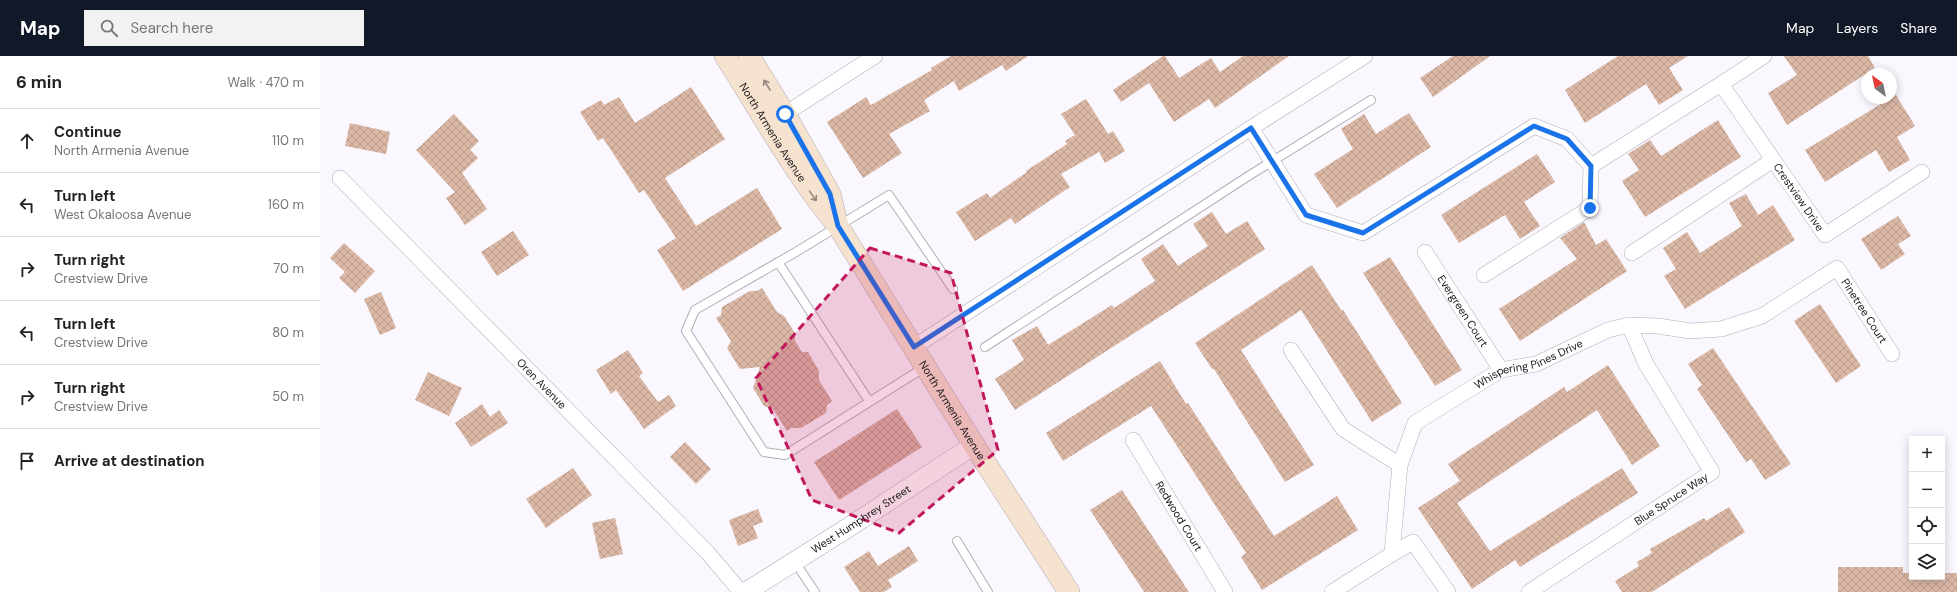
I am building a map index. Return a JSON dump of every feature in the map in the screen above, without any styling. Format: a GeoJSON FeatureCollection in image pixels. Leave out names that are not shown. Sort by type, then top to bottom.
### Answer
{"type":"FeatureCollection","features":[{"type":"Feature","properties":{"kind":"main road","name":"North Armenia Avenue"},"geometry":{"type":"LineString","coordinates":[[725,56],[815,200],[838,226],[1064,590]]}},
{"type":"Feature","properties":{"kind":"main road","name":"North Armenia Avenue"},"geometry":{"type":"LineString","coordinates":[[749,56],[785,114],[830,194],[838,226]]}},
{"type":"Feature","properties":{"kind":"street"},"geometry":{"type":"LineString","coordinates":[[768,125],[875,56]]}},
{"type":"Feature","properties":{"kind":"street"},"geometry":{"type":"LineString","coordinates":[[914,347],[1251,128],[1365,56]]}},
{"type":"Feature","properties":{"kind":"street"},"geometry":{"type":"LineString","coordinates":[[1591,166],[1764,56]]}},
{"type":"Feature","properties":{"kind":"street","name":"Crestview Drive"},"geometry":{"type":"LineString","coordinates":[[1721,84],[1824,235],[1922,172]]}},
{"type":"Feature","properties":{"kind":"street"},"geometry":{"type":"LineString","coordinates":[[1251,128],[1306,215],[1363,233],[1534,126],[1567,139],[1591,166],[1590,208],[1484,275]]}},
{"type":"Feature","properties":{"kind":"street"},"geometry":{"type":"LineString","coordinates":[[1632,253],[1773,160]]}},
{"type":"Feature","properties":{"kind":"street","name":"Oren Avenue"},"geometry":{"type":"LineString","coordinates":[[340,178],[707,552],[741,592]]}},
{"type":"Feature","properties":{"kind":"street","name":"Evergreen Court"},"geometry":{"type":"LineString","coordinates":[[1425,252],[1501,370]]}},
{"type":"Feature","properties":{"kind":"street","name":"Whispering Pines Drive"},"geometry":{"type":"LineString","coordinates":[[1392,554],[1400,465],[1415,423],[1501,370],[1536,364],[1608,330],[1629,325],[1658,326],[1690,331],[1721,329],[1762,316],[1837,268]]}},
{"type":"Feature","properties":{"kind":"street","name":"Pinetree Court"},"geometry":{"type":"LineString","coordinates":[[1837,268],[1892,354]]}},
{"type":"Feature","properties":{"kind":"street","name":"Blue Spruce Way"},"geometry":{"type":"LineString","coordinates":[[1529,592],[1712,472],[1646,364],[1629,325]]}},
{"type":"Feature","properties":{"kind":"street"},"geometry":{"type":"LineString","coordinates":[[1291,350],[1343,429],[1400,465]]}},
{"type":"Feature","properties":{"kind":"street","name":"Redwood Court"},"geometry":{"type":"LineString","coordinates":[[1133,440],[1225,592]]}},
{"type":"Feature","properties":{"kind":"street","name":"West Humphrey Street"},"geometry":{"type":"LineString","coordinates":[[746,592],[795,562],[974,445]]}},
{"type":"Feature","properties":{"kind":"street"},"geometry":{"type":"LineString","coordinates":[[1332,592],[1413,542],[1448,592]]}},
{"type":"Feature","properties":{"kind":"lane"},"geometry":{"type":"LineString","coordinates":[[985,347],[1272,161],[1371,100]]}},
{"type":"Feature","properties":{"kind":"lane"},"geometry":{"type":"LineString","coordinates":[[926,367],[869,401],[785,455],[764,452],[747,427],[723,386],[686,331],[695,310],[890,194],[953,289]]}},
{"type":"Feature","properties":{"kind":"lane"},"geometry":{"type":"LineString","coordinates":[[778,262],[869,401]]}},
{"type":"Feature","properties":{"kind":"lane"},"geometry":{"type":"LineString","coordinates":[[957,542],[988,592]]}},
{"type":"Feature","properties":{"kind":"lane"},"geometry":{"type":"LineString","coordinates":[[795,562],[815,592]]}},
{"type":"Feature","properties":{"kind":"highlighted area"},"geometry":{"type":"Polygon","coordinates":[[[870,248],[951,273],[998,450],[899,533],[812,500],[756,378],[870,248]]]}},
{"type":"Feature","properties":{"kind":"building"},"geometry":{"type":"Polygon","coordinates":[[[951,56],[1028,56],[1006,71],[1002,65],[959,91],[954,81],[924,100],[930,111],[889,134],[902,153],[863,178],[827,122],[866,97],[871,105],[932,70],[931,68],[951,56]]]}},
{"type":"Feature","properties":{"kind":"building"},"geometry":{"type":"Polygon","coordinates":[[[1165,56],[1179,78],[1211,58],[1220,72],[1243,56],[1289,56],[1215,108],[1209,99],[1174,122],[1149,83],[1121,102],[1113,90],[1165,56]]]}},
{"type":"Feature","properties":{"kind":"building"},"geometry":{"type":"Polygon","coordinates":[[[1453,56],[1490,56],[1433,97],[1420,78],[1453,56]]]}},
{"type":"Feature","properties":{"kind":"building"},"geometry":{"type":"Polygon","coordinates":[[[1618,56],[1688,56],[1669,68],[1683,90],[1659,105],[1646,84],[1585,123],[1565,90],[1618,56]]]}},
{"type":"Feature","properties":{"kind":"building"},"geometry":{"type":"Polygon","coordinates":[[[1784,56],[1868,56],[1875,68],[1861,68],[1861,77],[1787,125],[1768,93],[1797,75],[1784,56]]]}},
{"type":"Feature","properties":{"kind":"building"},"geometry":{"type":"Polygon","coordinates":[[[691,87],[725,139],[665,178],[696,226],[757,188],[782,229],[683,291],[657,250],[676,238],[644,190],[639,193],[603,138],[598,141],[580,112],[601,100],[604,105],[619,97],[635,123],[691,87]]]}},
{"type":"Feature","properties":{"kind":"building"},"geometry":{"type":"Polygon","coordinates":[[[1897,97],[1915,126],[1897,137],[1910,160],[1889,172],[1876,150],[1825,182],[1805,150],[1881,104],[1897,104],[1897,97]]]}},
{"type":"Feature","properties":{"kind":"building"},"geometry":{"type":"Polygon","coordinates":[[[1086,99],[1108,134],[1113,131],[1125,151],[1105,163],[1099,152],[1061,174],[1070,187],[1015,224],[1011,218],[975,241],[956,212],[987,193],[990,198],[1027,172],[1026,171],[1067,144],[1065,141],[1075,135],[1061,114],[1086,99]]]}},
{"type":"Feature","properties":{"kind":"building"},"geometry":{"type":"Polygon","coordinates":[[[1409,113],[1431,147],[1337,208],[1314,174],[1353,149],[1341,129],[1364,114],[1376,134],[1409,113]]]}},
{"type":"Feature","properties":{"kind":"building"},"geometry":{"type":"Polygon","coordinates":[[[454,114],[479,141],[470,150],[478,158],[462,173],[487,209],[465,225],[446,198],[455,192],[416,150],[454,114]]]}},
{"type":"Feature","properties":{"kind":"building"},"geometry":{"type":"Polygon","coordinates":[[[1718,120],[1741,157],[1645,217],[1622,181],[1639,170],[1628,154],[1650,140],[1661,156],[1718,120]]]}},
{"type":"Feature","properties":{"kind":"building"},"geometry":{"type":"Polygon","coordinates":[[[350,123],[390,132],[386,154],[345,146],[350,123]]]}},
{"type":"Feature","properties":{"kind":"building"},"geometry":{"type":"Polygon","coordinates":[[[1537,154],[1555,182],[1524,202],[1540,226],[1520,239],[1505,215],[1459,243],[1441,215],[1537,154]]]}},
{"type":"Feature","properties":{"kind":"building"},"geometry":{"type":"Polygon","coordinates":[[[1746,194],[1758,215],[1773,205],[1795,240],[1685,309],[1664,276],[1676,269],[1663,248],[1687,232],[1700,253],[1742,226],[1729,203],[1746,194]]]}},
{"type":"Feature","properties":{"kind":"building"},"geometry":{"type":"Polygon","coordinates":[[[1212,212],[1226,234],[1247,221],[1265,249],[1015,410],[995,379],[1024,360],[1012,340],[1037,326],[1048,345],[1112,305],[1114,308],[1155,281],[1141,259],[1163,244],[1178,266],[1208,246],[1193,224],[1212,212]]]}},
{"type":"Feature","properties":{"kind":"building"},"geometry":{"type":"Polygon","coordinates":[[[1898,216],[1911,236],[1898,244],[1905,254],[1881,270],[1861,239],[1898,216]]]}},
{"type":"Feature","properties":{"kind":"building"},"geometry":{"type":"Polygon","coordinates":[[[1584,222],[1596,245],[1606,239],[1627,271],[1520,341],[1499,309],[1577,259],[1560,238],[1584,222]]]}},
{"type":"Feature","properties":{"kind":"building"},"geometry":{"type":"Polygon","coordinates":[[[513,231],[529,255],[497,276],[481,252],[513,231]]]}},
{"type":"Feature","properties":{"kind":"building"},"geometry":{"type":"Polygon","coordinates":[[[344,243],[375,271],[355,293],[339,278],[345,272],[330,258],[344,243]]]}},
{"type":"Feature","properties":{"kind":"building"},"geometry":{"type":"Polygon","coordinates":[[[1390,257],[1462,370],[1435,386],[1363,273],[1390,257]]]}},
{"type":"Feature","properties":{"kind":"building"},"geometry":{"type":"Polygon","coordinates":[[[1312,265],[1341,310],[1343,310],[1402,403],[1372,422],[1301,310],[1241,350],[1314,465],[1285,482],[1214,369],[1212,369],[1195,343],[1312,265]]]}},
{"type":"Feature","properties":{"kind":"building"},"geometry":{"type":"Polygon","coordinates":[[[762,288],[777,312],[784,316],[795,333],[795,341],[802,352],[808,352],[819,371],[819,380],[832,401],[827,405],[826,413],[801,428],[791,428],[787,431],[773,409],[764,406],[753,388],[760,367],[740,369],[727,348],[731,341],[716,318],[721,315],[722,307],[750,291],[757,291],[762,288]]]}},
{"type":"Feature","properties":{"kind":"building"},"geometry":{"type":"Polygon","coordinates":[[[381,292],[396,328],[380,335],[364,299],[381,292]]]}},
{"type":"Feature","properties":{"kind":"building"},"geometry":{"type":"Polygon","coordinates":[[[1820,304],[1861,366],[1836,383],[1794,321],[1820,304]]]}},
{"type":"Feature","properties":{"kind":"building"},"geometry":{"type":"Polygon","coordinates":[[[1713,348],[1791,464],[1765,480],[1751,459],[1746,462],[1697,389],[1702,385],[1688,364],[1713,348]]]}},
{"type":"Feature","properties":{"kind":"building"},"geometry":{"type":"Polygon","coordinates":[[[628,350],[643,373],[639,376],[658,402],[669,395],[676,406],[644,429],[616,390],[611,394],[596,370],[628,350]]]}},
{"type":"Feature","properties":{"kind":"building"},"geometry":{"type":"Polygon","coordinates":[[[1160,361],[1186,404],[1188,403],[1274,536],[1337,496],[1358,530],[1262,590],[1241,557],[1246,553],[1151,406],[1063,461],[1046,433],[1160,361]]]}},
{"type":"Feature","properties":{"kind":"building"},"geometry":{"type":"Polygon","coordinates":[[[1608,365],[1660,446],[1632,465],[1597,410],[1457,503],[1490,551],[1622,468],[1638,493],[1520,567],[1515,560],[1472,589],[1418,508],[1460,481],[1448,464],[1564,387],[1567,392],[1608,365]]]}},
{"type":"Feature","properties":{"kind":"building"},"geometry":{"type":"Polygon","coordinates":[[[428,372],[462,388],[449,416],[415,400],[428,372]]]}},
{"type":"Feature","properties":{"kind":"building"},"geometry":{"type":"Polygon","coordinates":[[[482,404],[490,417],[499,410],[508,423],[471,447],[455,423],[482,404]]]}},
{"type":"Feature","properties":{"kind":"building"},"geometry":{"type":"Polygon","coordinates":[[[897,409],[922,447],[839,500],[814,462],[897,409]]]}},
{"type":"Feature","properties":{"kind":"building"},"geometry":{"type":"Polygon","coordinates":[[[685,442],[711,469],[696,484],[670,457],[685,442]]]}},
{"type":"Feature","properties":{"kind":"building"},"geometry":{"type":"Polygon","coordinates":[[[573,468],[592,495],[546,528],[526,499],[573,468]]]}},
{"type":"Feature","properties":{"kind":"building"},"geometry":{"type":"Polygon","coordinates":[[[1122,490],[1189,592],[1144,592],[1090,510],[1122,490]]]}},
{"type":"Feature","properties":{"kind":"building"},"geometry":{"type":"Polygon","coordinates":[[[1729,507],[1745,532],[1652,592],[1622,592],[1615,581],[1639,566],[1637,562],[1652,553],[1650,549],[1704,518],[1706,521],[1729,507]]]}},
{"type":"Feature","properties":{"kind":"building"},"geometry":{"type":"Polygon","coordinates":[[[758,509],[763,522],[753,526],[758,538],[738,546],[729,520],[758,509]]]}},
{"type":"Feature","properties":{"kind":"building"},"geometry":{"type":"Polygon","coordinates":[[[615,518],[623,554],[600,559],[592,523],[615,518]]]}},
{"type":"Feature","properties":{"kind":"building"},"geometry":{"type":"Polygon","coordinates":[[[909,546],[918,561],[888,580],[892,587],[884,592],[860,592],[844,567],[869,551],[878,566],[909,546]]]}},
{"type":"Feature","properties":{"kind":"building"},"geometry":{"type":"Polygon","coordinates":[[[1838,567],[1903,567],[1903,573],[1909,573],[1909,580],[1945,580],[1945,573],[1957,573],[1957,592],[1838,592],[1838,567]]]}},
{"type":"Feature","properties":{"kind":"route"},"geometry":{"type":"LineString","coordinates":[[785,114],[830,194],[838,226],[914,347],[1251,128],[1306,215],[1363,233],[1534,126],[1567,139],[1591,166],[1590,208]]}}]}
